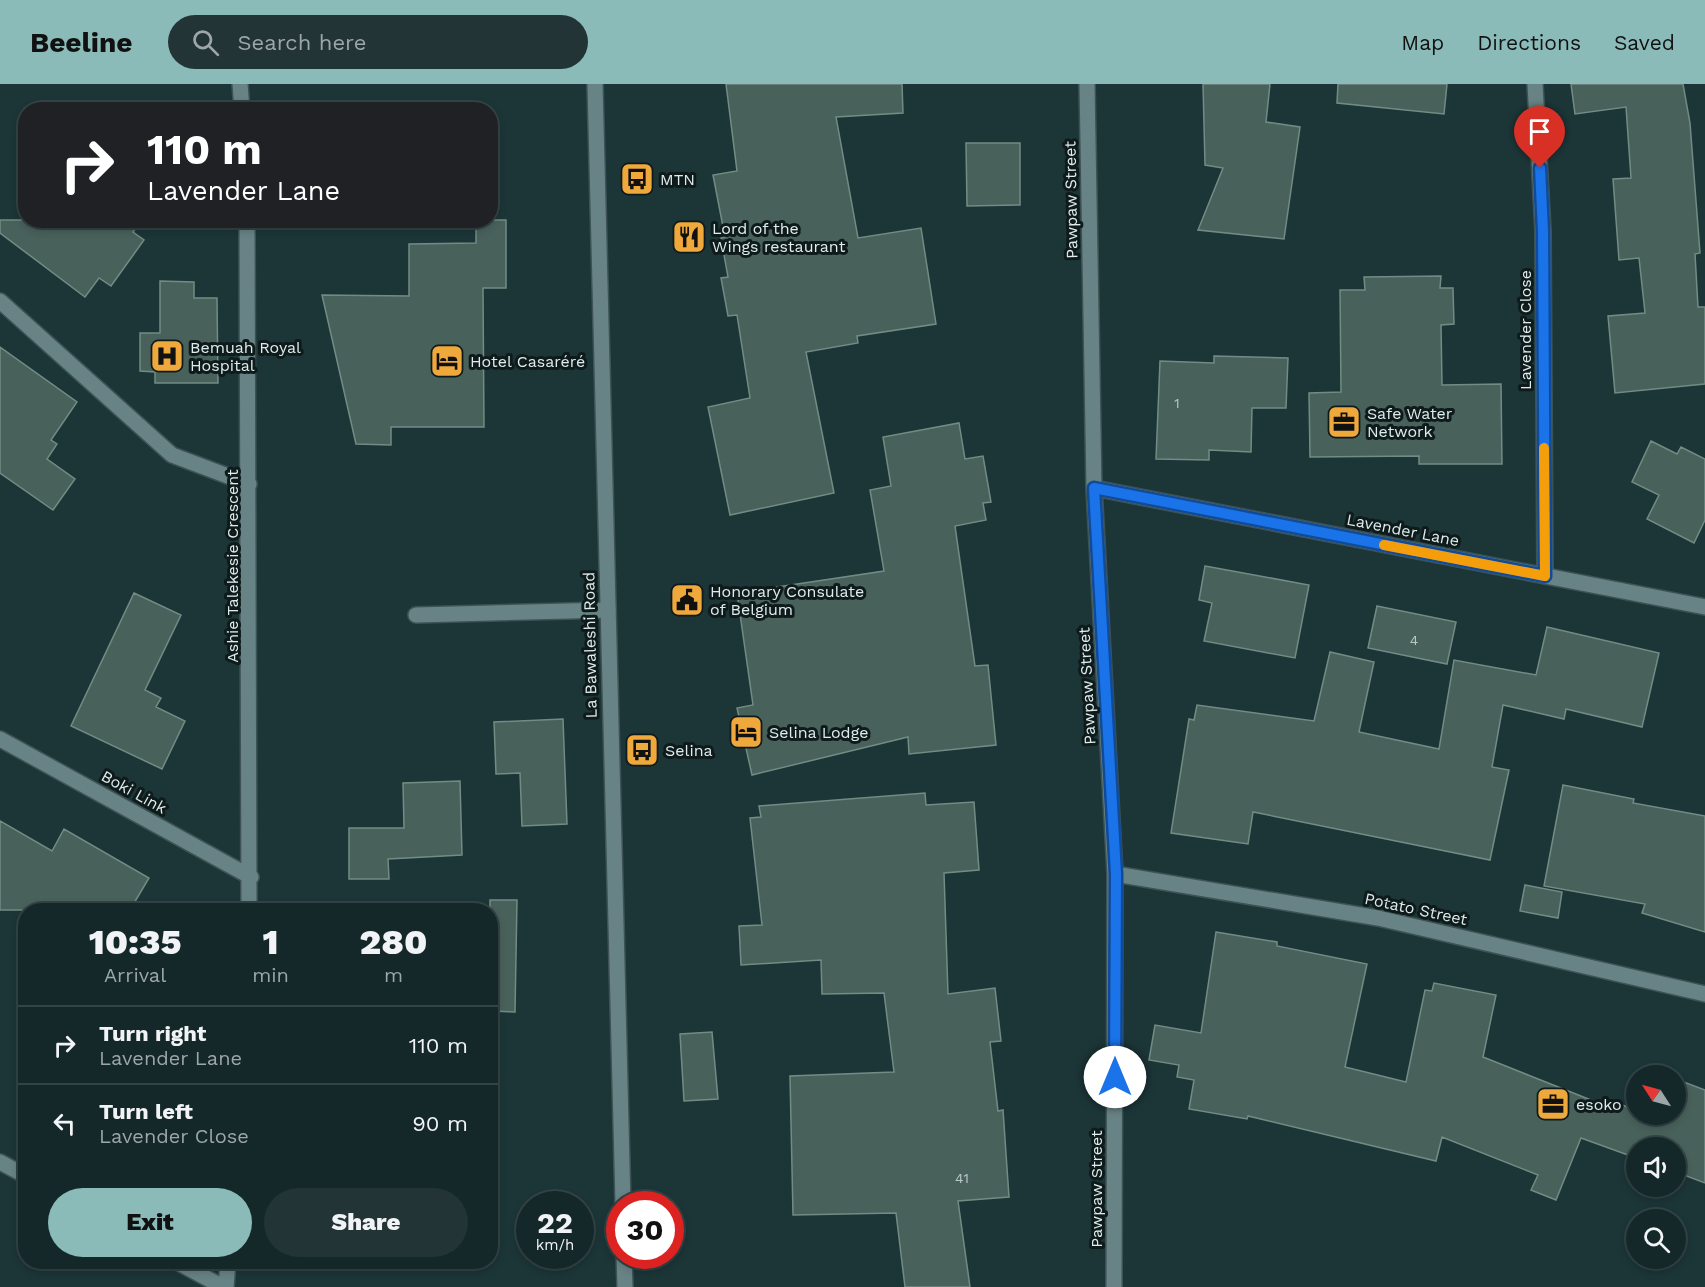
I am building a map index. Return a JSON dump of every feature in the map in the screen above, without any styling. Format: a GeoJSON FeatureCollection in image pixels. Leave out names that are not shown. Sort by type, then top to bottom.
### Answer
{"type":"FeatureCollection","features":[{"type":"Feature","properties":{"kind":"street"},"geometry":{"type":"LineString","coordinates":[[240,84],[241,102]]}},
{"type":"Feature","properties":{"kind":"street","name":"La Bawaleshi Road"},"geometry":{"type":"LineString","coordinates":[[595,84],[623,1191]]}},
{"type":"Feature","properties":{"kind":"street","name":"Pawpaw Street"},"geometry":{"type":"LineString","coordinates":[[1087,84],[1094,488],[1116,874],[1114,1287]]}},
{"type":"Feature","properties":{"kind":"street","name":"Lavender Close"},"geometry":{"type":"LineString","coordinates":[[1535,84],[1543,231],[1545,576]]}},
{"type":"Feature","properties":{"kind":"street","name":"Ashie Talekesie Crescent"},"geometry":{"type":"LineString","coordinates":[[247,228],[249,903]]}},
{"type":"Feature","properties":{"kind":"street"},"geometry":{"type":"LineString","coordinates":[[0,301],[172,455],[249,484]]}},
{"type":"Feature","properties":{"kind":"street","name":"Lavender Lane"},"geometry":{"type":"LineString","coordinates":[[1094,488],[1705,607]]}},
{"type":"Feature","properties":{"kind":"street"},"geometry":{"type":"LineString","coordinates":[[416,615],[608,610]]}},
{"type":"Feature","properties":{"kind":"street","name":"Boki Link"},"geometry":{"type":"LineString","coordinates":[[0,739],[251,877]]}},
{"type":"Feature","properties":{"kind":"street","name":"Potato Street"},"geometry":{"type":"LineString","coordinates":[[1116,874],[1378,918],[1705,994]]}},
{"type":"Feature","properties":{"kind":"street"},"geometry":{"type":"LineString","coordinates":[[0,1162],[18,1172]]}},
{"type":"Feature","properties":{"kind":"street"},"geometry":{"type":"LineString","coordinates":[[190,1269],[224,1287],[227,1269]]}},
{"type":"Feature","properties":{"kind":"street"},"geometry":{"type":"LineString","coordinates":[[624,1269],[625,1287]]}},
{"type":"Feature","properties":{"kind":"building"},"geometry":{"type":"Polygon","coordinates":[[[726,84],[902,84],[903,113],[836,117],[858,238],[921,228],[936,324],[857,336],[858,343],[806,352],[834,493],[730,515],[708,407],[750,398],[737,315],[728,316],[721,278],[728,277],[721,238],[725,237],[713,175],[737,171],[726,84]]]}},
{"type":"Feature","properties":{"kind":"building"},"geometry":{"type":"Polygon","coordinates":[[[1203,84],[1270,84],[1266,122],[1300,127],[1284,239],[1198,230],[1223,168],[1205,165],[1203,84]]]}},
{"type":"Feature","properties":{"kind":"building"},"geometry":{"type":"Polygon","coordinates":[[[1338,84],[1447,84],[1444,114],[1337,103],[1338,84]]]}},
{"type":"Feature","properties":{"kind":"building"},"geometry":{"type":"Polygon","coordinates":[[[1571,84],[1683,84],[1690,123],[1700,253],[1695,254],[1698,307],[1705,307],[1705,384],[1615,393],[1608,316],[1645,313],[1639,258],[1619,260],[1613,179],[1631,178],[1626,107],[1575,114],[1571,84]]]}},
{"type":"Feature","properties":{"kind":"building"},"geometry":{"type":"Polygon","coordinates":[[[966,143],[1020,143],[1020,205],[967,206],[966,143]]]}},
{"type":"Feature","properties":{"kind":"building"},"geometry":{"type":"Polygon","coordinates":[[[0,220],[18,220],[18,228],[136,228],[133,232],[144,240],[111,286],[99,278],[85,297],[0,233],[0,220]]]}},
{"type":"Feature","properties":{"kind":"building"},"geometry":{"type":"Polygon","coordinates":[[[498,220],[506,220],[506,288],[483,288],[484,427],[391,427],[391,445],[356,444],[322,295],[409,296],[409,244],[476,243],[476,228],[498,228],[498,220]]]}},
{"type":"Feature","properties":{"kind":"building"},"geometry":{"type":"Polygon","coordinates":[[[1441,276],[1440,288],[1453,288],[1454,324],[1441,325],[1442,385],[1501,384],[1502,464],[1419,464],[1419,456],[1310,457],[1309,393],[1341,392],[1340,290],[1365,290],[1364,277],[1441,276]]]}},
{"type":"Feature","properties":{"kind":"building"},"geometry":{"type":"Polygon","coordinates":[[[160,281],[194,282],[194,298],[217,298],[218,383],[155,383],[155,372],[140,371],[140,333],[160,333],[160,281]]]}},
{"type":"Feature","properties":{"kind":"building"},"geometry":{"type":"Polygon","coordinates":[[[0,347],[77,402],[51,440],[57,444],[47,459],[75,479],[53,510],[0,473],[0,347]]]}},
{"type":"Feature","properties":{"kind":"building"},"geometry":{"type":"Polygon","coordinates":[[[1214,356],[1288,358],[1286,408],[1252,408],[1251,452],[1209,450],[1209,460],[1156,459],[1160,361],[1214,363],[1214,356]]]}},
{"type":"Feature","properties":{"kind":"building"},"geometry":{"type":"Polygon","coordinates":[[[959,423],[965,459],[983,456],[991,502],[983,503],[986,520],[955,526],[975,666],[988,665],[996,745],[909,754],[908,737],[752,775],[737,708],[753,705],[737,593],[884,571],[870,490],[891,486],[883,437],[959,423]]]}},
{"type":"Feature","properties":{"kind":"building"},"geometry":{"type":"Polygon","coordinates":[[[1651,441],[1677,454],[1681,447],[1705,459],[1705,520],[1694,543],[1647,519],[1659,495],[1632,482],[1651,441]]]}},
{"type":"Feature","properties":{"kind":"building"},"geometry":{"type":"Polygon","coordinates":[[[1205,566],[1309,585],[1295,658],[1204,641],[1212,603],[1199,600],[1205,566]]]}},
{"type":"Feature","properties":{"kind":"building"},"geometry":{"type":"Polygon","coordinates":[[[134,593],[181,615],[145,690],[161,698],[156,707],[185,721],[162,769],[71,726],[134,593]]]}},
{"type":"Feature","properties":{"kind":"building"},"geometry":{"type":"Polygon","coordinates":[[[1377,606],[1456,622],[1447,664],[1368,648],[1377,606]]]}},
{"type":"Feature","properties":{"kind":"building"},"geometry":{"type":"Polygon","coordinates":[[[1547,627],[1659,653],[1642,727],[1566,709],[1564,719],[1503,705],[1492,767],[1509,770],[1490,860],[1253,812],[1248,844],[1171,833],[1189,719],[1194,720],[1197,705],[1314,721],[1330,652],[1374,662],[1359,732],[1439,749],[1454,660],[1536,675],[1547,627]]]}},
{"type":"Feature","properties":{"kind":"building"},"geometry":{"type":"Polygon","coordinates":[[[563,719],[567,824],[522,826],[520,773],[496,774],[494,722],[563,719]]]}},
{"type":"Feature","properties":{"kind":"building"},"geometry":{"type":"Polygon","coordinates":[[[460,781],[462,855],[388,859],[389,879],[349,879],[349,828],[404,828],[403,783],[460,781]]]}},
{"type":"Feature","properties":{"kind":"building"},"geometry":{"type":"Polygon","coordinates":[[[1563,785],[1634,799],[1633,803],[1705,816],[1705,932],[1642,913],[1645,904],[1544,886],[1563,785]]]}},
{"type":"Feature","properties":{"kind":"building"},"geometry":{"type":"Polygon","coordinates":[[[925,793],[926,805],[974,802],[979,870],[944,873],[948,994],[995,988],[1001,1041],[990,1042],[998,1111],[1003,1110],[1009,1197],[958,1201],[970,1287],[905,1287],[896,1213],[793,1215],[790,1076],[894,1072],[884,993],[822,994],[821,960],[741,965],[739,926],[762,925],[750,818],[761,817],[759,806],[925,793]]]}},
{"type":"Feature","properties":{"kind":"building"},"geometry":{"type":"Polygon","coordinates":[[[0,821],[52,851],[64,829],[149,878],[134,903],[18,903],[18,910],[0,910],[0,821]]]}},
{"type":"Feature","properties":{"kind":"building"},"geometry":{"type":"Polygon","coordinates":[[[1525,885],[1562,892],[1558,918],[1520,911],[1525,885]]]}},
{"type":"Feature","properties":{"kind":"building"},"geometry":{"type":"Polygon","coordinates":[[[490,900],[517,900],[515,1012],[498,1011],[498,903],[490,903],[490,900]]]}},
{"type":"Feature","properties":{"kind":"building"},"geometry":{"type":"Polygon","coordinates":[[[1216,932],[1277,942],[1277,946],[1367,964],[1345,1067],[1406,1082],[1425,990],[1432,991],[1434,983],[1496,995],[1483,1057],[1616,1110],[1618,1103],[1626,1106],[1626,1125],[1686,1125],[1686,1083],[1705,1090],[1705,1183],[1686,1176],[1686,1137],[1626,1137],[1626,1154],[1581,1138],[1556,1200],[1531,1190],[1538,1175],[1442,1137],[1436,1161],[1248,1116],[1247,1119],[1189,1109],[1194,1080],[1177,1077],[1179,1065],[1149,1060],[1155,1025],[1201,1033],[1216,932]]]}},
{"type":"Feature","properties":{"kind":"building"},"geometry":{"type":"Polygon","coordinates":[[[712,1032],[718,1099],[684,1101],[680,1034],[712,1032]]]}},
{"type":"Feature","properties":{"kind":"slow traffic"},"geometry":{"type":"LineString","coordinates":[[1384,545],[1545,576],[1544,448]]}},
{"type":"Feature","properties":{"kind":"place","name":"MTN"},"geometry":{"type":"Point","coordinates":[637,179]}},
{"type":"Feature","properties":{"kind":"place","name":"Lord of the Wings restaurant"},"geometry":{"type":"Point","coordinates":[689,237]}},
{"type":"Feature","properties":{"kind":"place","name":"Bemuah Royal Hospital"},"geometry":{"type":"Point","coordinates":[167,356]}},
{"type":"Feature","properties":{"kind":"place","name":"Hotel Casaréré"},"geometry":{"type":"Point","coordinates":[447,361]}},
{"type":"Feature","properties":{"kind":"place","name":"Safe Water Network"},"geometry":{"type":"Point","coordinates":[1344,422]}},
{"type":"Feature","properties":{"kind":"place","name":"Honorary Consulate of Belgium"},"geometry":{"type":"Point","coordinates":[687,600]}},
{"type":"Feature","properties":{"kind":"place","name":"Selina Lodge"},"geometry":{"type":"Point","coordinates":[746,732]}},
{"type":"Feature","properties":{"kind":"place","name":"Selina"},"geometry":{"type":"Point","coordinates":[642,750]}},
{"type":"Feature","properties":{"kind":"place","name":"esoko"},"geometry":{"type":"Point","coordinates":[1553,1104]}},
{"type":"Feature","properties":{"kind":"route"},"geometry":{"type":"LineString","coordinates":[[1115,1077],[1116,874],[1094,488],[1545,576],[1543,231],[1540,168]]}}]}
